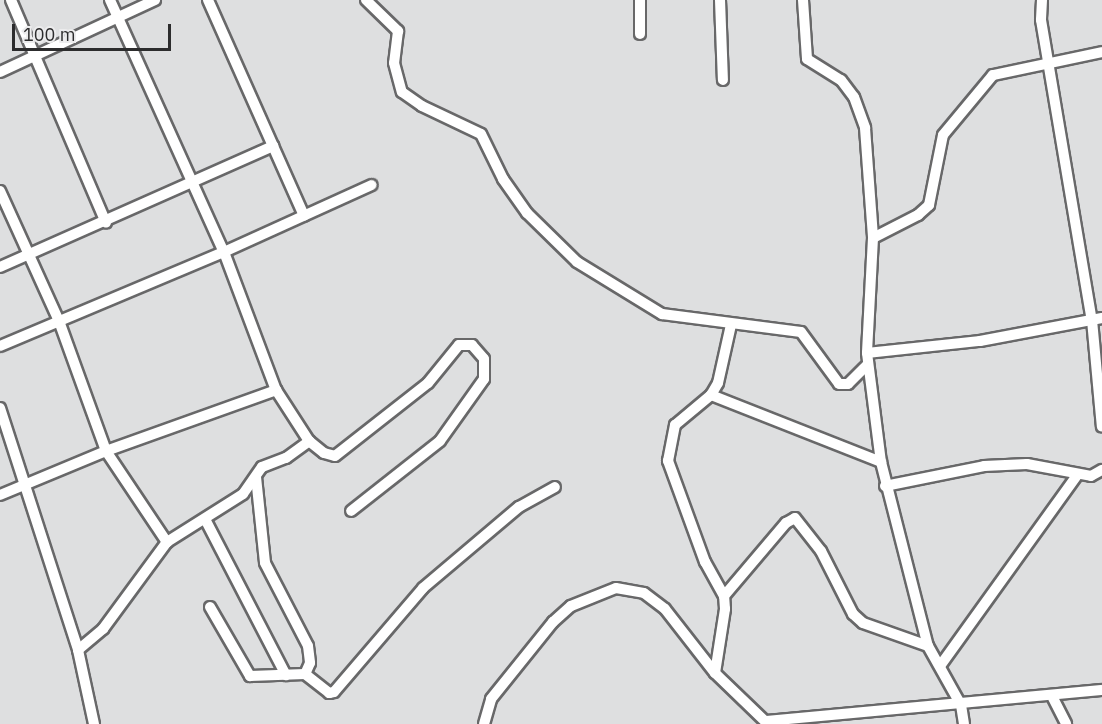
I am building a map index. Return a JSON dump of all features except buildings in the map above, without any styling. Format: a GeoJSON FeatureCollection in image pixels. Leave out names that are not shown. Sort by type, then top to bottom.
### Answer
{"type":"FeatureCollection","features":[{"type":"Feature","properties":{"kind":"street"},"geometry":{"type":"LineString","coordinates":[[11,0],[106,223]]}},
{"type":"Feature","properties":{"kind":"street"},"geometry":{"type":"LineString","coordinates":[[110,0],[224,252],[276,390],[309,441],[335,456],[428,382],[459,345],[472,345],[481,353],[484,379],[440,441],[351,511]]}},
{"type":"Feature","properties":{"kind":"street"},"geometry":{"type":"LineString","coordinates":[[0,72],[37,57],[155,0]]}},
{"type":"Feature","properties":{"kind":"street"},"geometry":{"type":"LineString","coordinates":[[208,0],[304,216]]}},
{"type":"Feature","properties":{"kind":"street"},"geometry":{"type":"LineString","coordinates":[[366,0],[398,31],[394,63],[402,92],[422,106],[481,134],[503,179],[527,213],[560,248],[651,311],[731,326],[801,332],[839,384],[848,384],[868,358],[980,341],[1097,319]]}},
{"type":"Feature","properties":{"kind":"street"},"geometry":{"type":"LineString","coordinates":[[640,0],[640,34]]}},
{"type":"Feature","properties":{"kind":"street"},"geometry":{"type":"LineString","coordinates":[[720,0],[723,80]]}},
{"type":"Feature","properties":{"kind":"street"},"geometry":{"type":"LineString","coordinates":[[803,0],[807,59],[841,80],[854,97],[865,128],[873,238],[868,358],[881,462],[885,486],[928,646],[961,705],[964,724]]}},
{"type":"Feature","properties":{"kind":"street"},"geometry":{"type":"LineString","coordinates":[[1042,0],[1041,20],[1097,319],[1102,427]]}},
{"type":"Feature","properties":{"kind":"street"},"geometry":{"type":"LineString","coordinates":[[873,238],[918,215],[929,205],[943,135],[978,90],[993,75],[1102,52]]}},
{"type":"Feature","properties":{"kind":"street"},"geometry":{"type":"LineString","coordinates":[[0,267],[106,223],[273,146]]}},
{"type":"Feature","properties":{"kind":"street"},"geometry":{"type":"LineString","coordinates":[[0,346],[224,252],[372,185]]}},
{"type":"Feature","properties":{"kind":"street"},"geometry":{"type":"LineString","coordinates":[[1,194],[59,321],[106,451],[166,542]]}},
{"type":"Feature","properties":{"kind":"street"},"geometry":{"type":"LineString","coordinates":[[716,673],[725,609],[724,596],[705,561],[668,461],[675,424],[711,395],[718,383],[731,326]]}},
{"type":"Feature","properties":{"kind":"street"},"geometry":{"type":"LineString","coordinates":[[0,495],[26,487],[106,451],[276,390]]}},
{"type":"Feature","properties":{"kind":"street"},"geometry":{"type":"LineString","coordinates":[[711,395],[881,462]]}},
{"type":"Feature","properties":{"kind":"street"},"geometry":{"type":"LineString","coordinates":[[0,408],[78,650],[94,724]]}},
{"type":"Feature","properties":{"kind":"street"},"geometry":{"type":"LineString","coordinates":[[78,650],[103,629],[166,542],[243,494],[262,467],[286,458],[309,441]]}},
{"type":"Feature","properties":{"kind":"street"},"geometry":{"type":"LineString","coordinates":[[885,486],[984,466],[1027,464],[1091,476],[1102,470]]}},
{"type":"Feature","properties":{"kind":"street"},"geometry":{"type":"LineString","coordinates":[[940,666],[1078,474]]}},
{"type":"Feature","properties":{"kind":"street"},"geometry":{"type":"LineString","coordinates":[[256,477],[265,563],[308,646],[310,663],[305,674]]}},
{"type":"Feature","properties":{"kind":"street"},"geometry":{"type":"LineString","coordinates":[[210,607],[250,676],[305,674],[329,693],[334,692],[423,588],[519,507],[555,487]]}},
{"type":"Feature","properties":{"kind":"street"},"geometry":{"type":"LineString","coordinates":[[724,596],[786,523],[795,518],[821,551],[846,604],[858,618],[928,646]]}},
{"type":"Feature","properties":{"kind":"street"},"geometry":{"type":"LineString","coordinates":[[205,519],[286,675]]}},
{"type":"Feature","properties":{"kind":"street"},"geometry":{"type":"LineString","coordinates":[[484,724],[491,699],[553,622],[571,606],[616,588],[644,593],[665,609],[716,673],[767,722],[1053,698],[1102,690]]}},
{"type":"Feature","properties":{"kind":"street"},"geometry":{"type":"LineString","coordinates":[[1053,698],[1066,724]]}}]}
